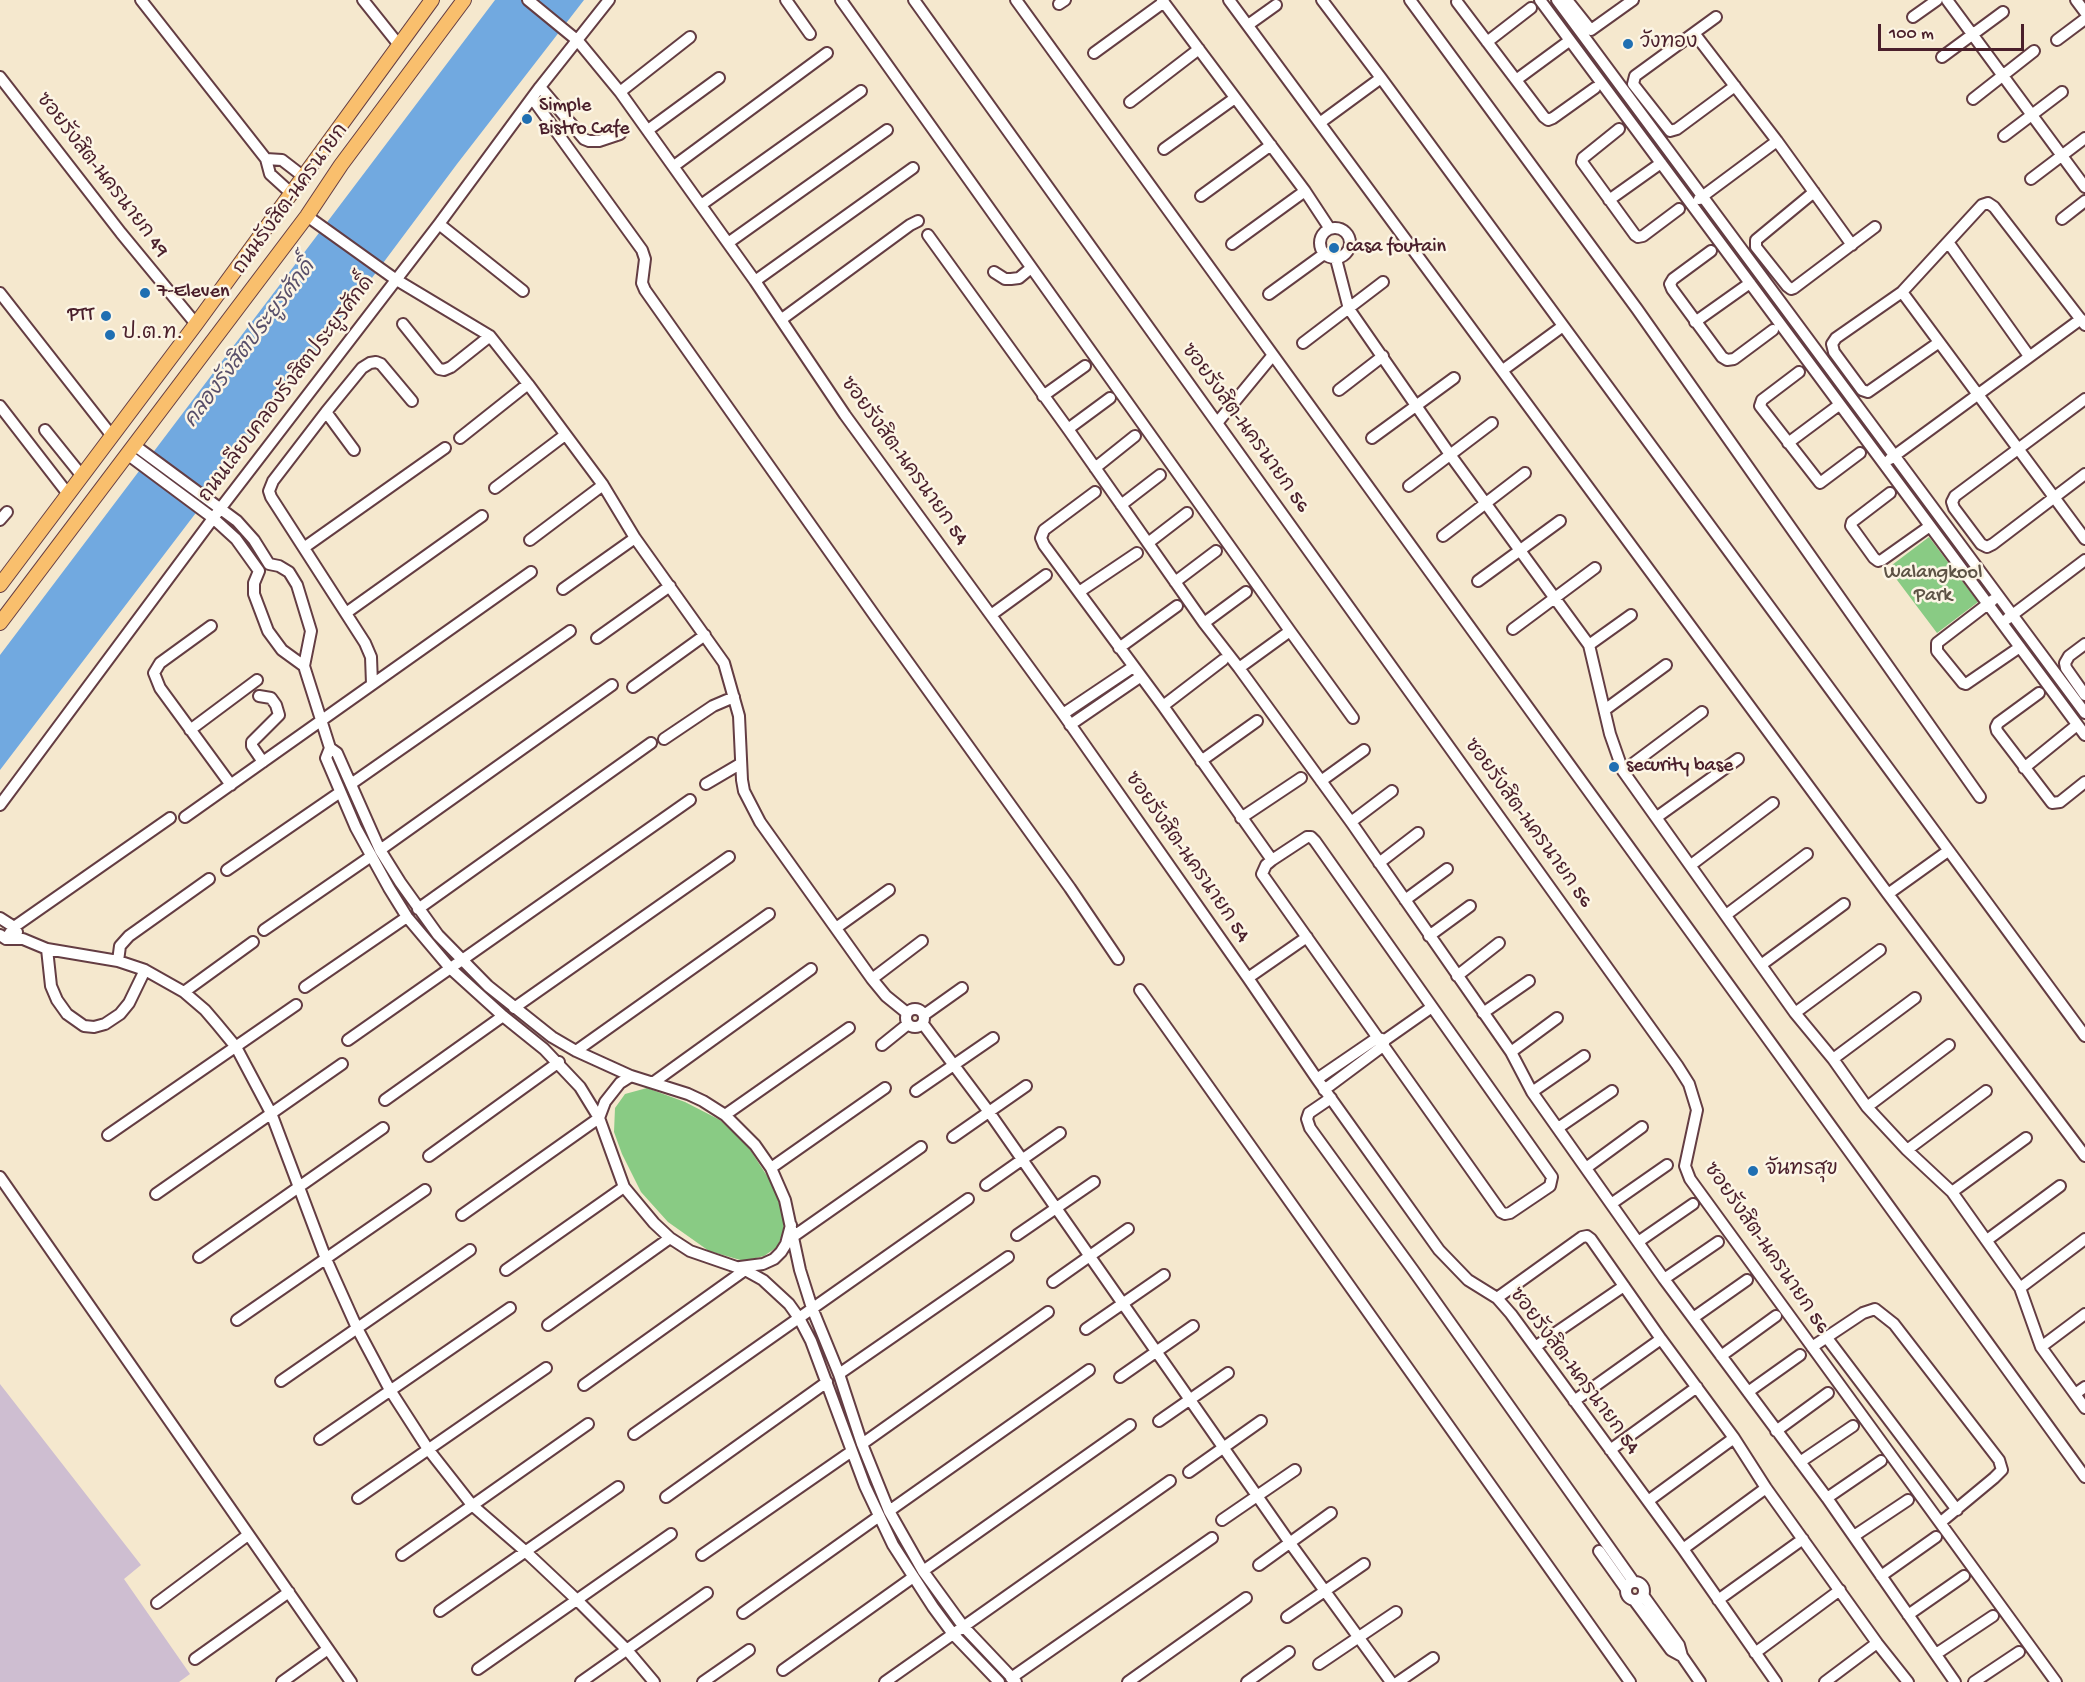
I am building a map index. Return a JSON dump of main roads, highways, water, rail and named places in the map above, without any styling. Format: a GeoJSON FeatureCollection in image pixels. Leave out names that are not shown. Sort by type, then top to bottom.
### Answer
{"type":"FeatureCollection","features":[{"type":"Feature","properties":{"kind":"main road","name":"ถนนรังสิต-นครนายก"},"geometry":{"type":"LineString","coordinates":[[0,585],[292,194],[432,0]]}},
{"type":"Feature","properties":{"kind":"main road","name":"ถนนรังสิต-นครนายก"},"geometry":{"type":"LineString","coordinates":[[0,623],[135,453],[312,220],[341,165],[464,0]]}},
{"type":"Feature","properties":{"kind":"water","name":"คลองรังสิตประยูรศักดิ์"},"geometry":{"type":"Polygon","coordinates":[[[495,0],[584,0],[457,164],[224,476],[0,770],[0,655],[495,0]]]}},
{"type":"Feature","properties":{"kind":"place","name":"วังทอง"},"geometry":{"type":"Point","coordinates":[1628,44]}},
{"type":"Feature","properties":{"kind":"place","name":"Simple Bistro Cafe"},"geometry":{"type":"Point","coordinates":[527,119]}},
{"type":"Feature","properties":{"kind":"place","name":"casa foutain"},"geometry":{"type":"Point","coordinates":[1334,248]}},
{"type":"Feature","properties":{"kind":"place","name":"7-Eleven"},"geometry":{"type":"Point","coordinates":[145,293]}},
{"type":"Feature","properties":{"kind":"place","name":"PTT"},"geometry":{"type":"Point","coordinates":[106,316]}},
{"type":"Feature","properties":{"kind":"place","name":"ป.ต.ท."},"geometry":{"type":"Point","coordinates":[110,335]}},
{"type":"Feature","properties":{"kind":"place","name":"security base"},"geometry":{"type":"Point","coordinates":[1614,767]}},
{"type":"Feature","properties":{"kind":"place","name":"จันทรสุข"},"geometry":{"type":"Point","coordinates":[1753,1171]}},
{"type":"Feature","properties":{"kind":"park label","name":"Walangkool Park"},"geometry":{"type":"Point","coordinates":[1933,586]}}]}
